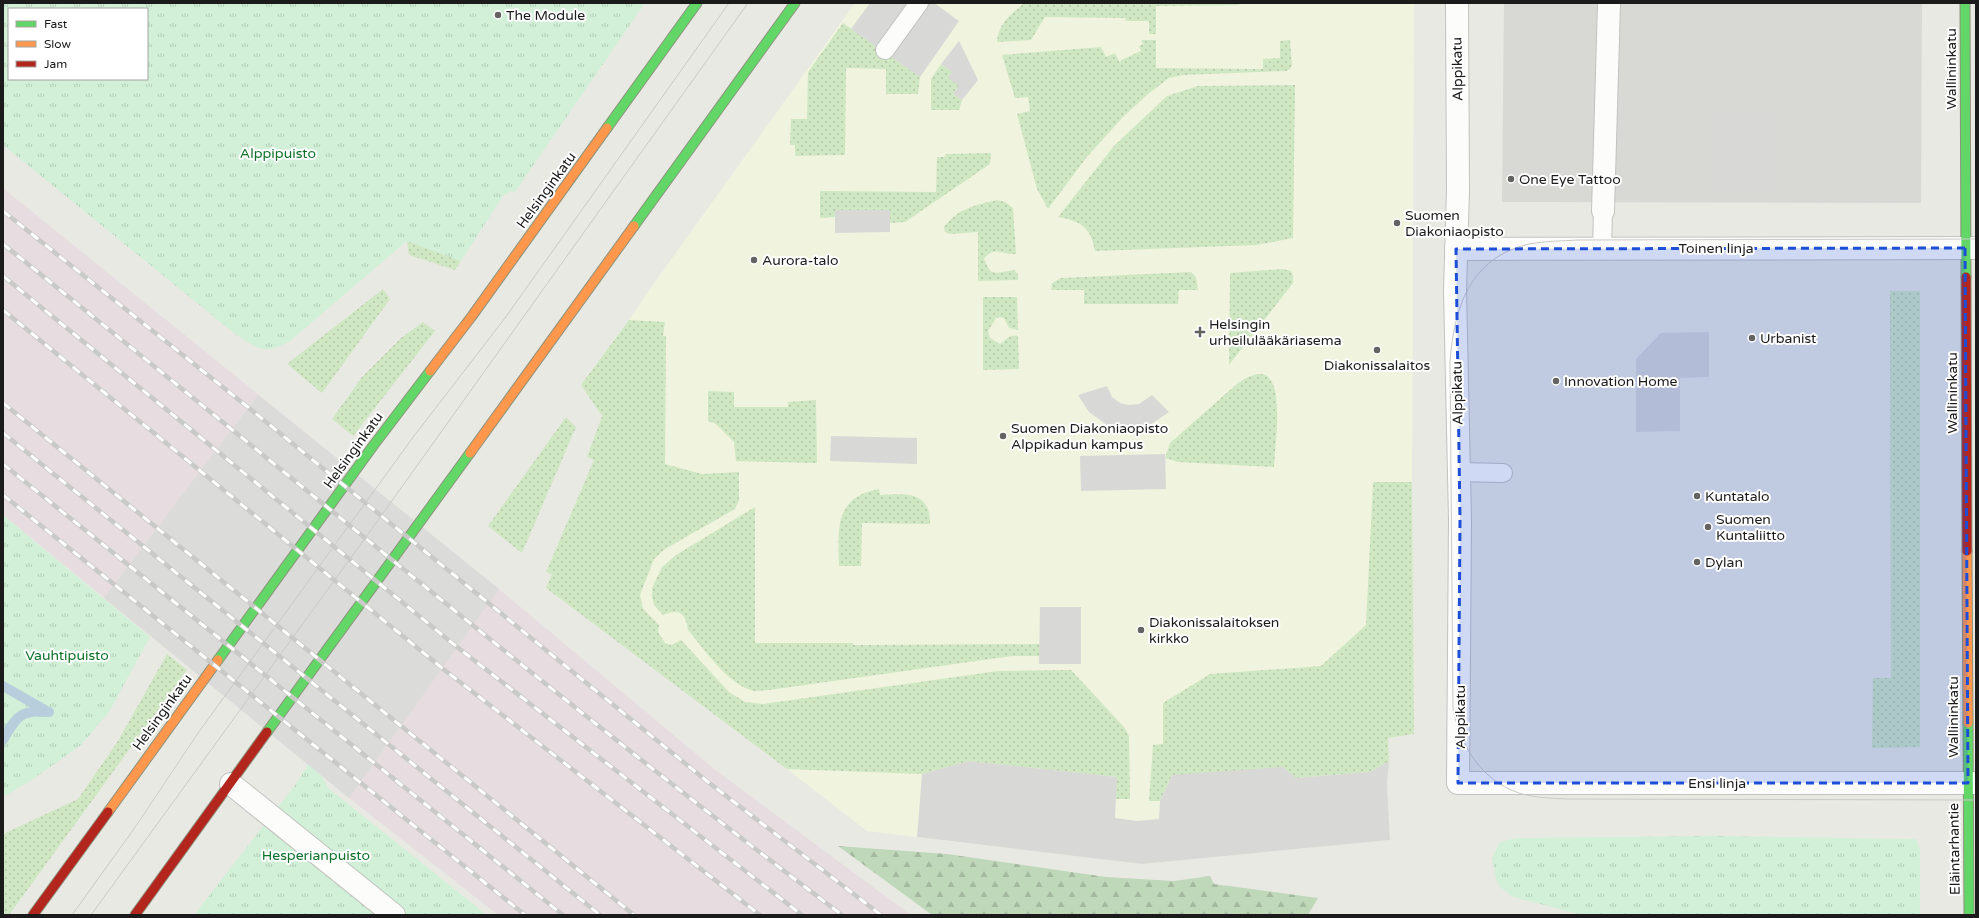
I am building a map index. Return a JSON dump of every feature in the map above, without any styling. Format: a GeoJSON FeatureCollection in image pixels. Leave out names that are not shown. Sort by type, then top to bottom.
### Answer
{"type":"FeatureCollection","features":[{"type":"Feature","properties":{"kind":"main road","name":"Helsinginkatu"},"geometry":{"type":"LineString","coordinates":[[33,915],[372,446],[472,316],[697,3]]}},
{"type":"Feature","properties":{"kind":"main road"},"geometry":{"type":"LineString","coordinates":[[135,915],[795,3]]}},
{"type":"Feature","properties":{"kind":"main road","name":"Wallininkatu"},"geometry":{"type":"LineString","coordinates":[[1965,3],[1970,248],[1972,783]]}},
{"type":"Feature","properties":{"kind":"main road","name":"Eläintarhantie"},"geometry":{"type":"LineString","coordinates":[[1969,915],[1972,783]]}},
{"type":"Feature","properties":{"kind":"street","name":"Alppikatu"},"geometry":{"type":"LineString","coordinates":[[1457,3],[1458,176],[1455,290],[1459,472],[1458,783]]}},
{"type":"Feature","properties":{"kind":"street"},"geometry":{"type":"LineString","coordinates":[[1603,211],[1609,3]]}},
{"type":"Feature","properties":{"kind":"street","name":"Toinen linja"},"geometry":{"type":"LineString","coordinates":[[1456,249],[1970,248]]}},
{"type":"Feature","properties":{"kind":"street","name":"Ensi linja"},"geometry":{"type":"LineString","coordinates":[[1458,783],[1972,783]]}},
{"type":"Feature","properties":{"kind":"street"},"geometry":{"type":"LineString","coordinates":[[231,784],[394,915]]}},
{"type":"Feature","properties":{"kind":"lane"},"geometry":{"type":"LineString","coordinates":[[885,50],[919,3]]}},
{"type":"Feature","properties":{"kind":"lane"},"geometry":{"type":"LineString","coordinates":[[1602,249],[1603,211]]}},
{"type":"Feature","properties":{"kind":"lane"},"geometry":{"type":"LineString","coordinates":[[1459,472],[1503,472]]}},
{"type":"Feature","properties":{"kind":"highlighted area"},"geometry":{"type":"Polygon","coordinates":[[[1965,248],[1968,783],[1458,783],[1460,520],[1456,249],[1965,248]]]}},
{"type":"Feature","properties":{"kind":"shaded area","name":"Suomen Diakoniaopisto Alppikadun kampus"},"geometry":{"type":"Polygon","coordinates":[[[855,3],[1414,3],[1412,482],[1414,734],[1388,738],[1387,784],[1390,840],[1142,864],[867,831],[733,727],[546,588],[552,574],[546,572],[594,460],[587,457],[602,416],[581,385],[855,3]]]}},
{"type":"Feature","properties":{"kind":"shaded area"},"geometry":{"type":"Polygon","coordinates":[[[870,3],[934,3],[959,21],[920,77],[851,29],[870,3]]]}},
{"type":"Feature","properties":{"kind":"shaded area"},"geometry":{"type":"Polygon","coordinates":[[[1504,3],[1922,3],[1921,203],[1502,202],[1504,3]]]}},
{"type":"Feature","properties":{"kind":"shaded area"},"geometry":{"type":"Polygon","coordinates":[[[959,41],[978,80],[962,100],[953,94],[959,86],[948,78],[952,72],[941,64],[959,41]]]}},
{"type":"Feature","properties":{"kind":"shaded area"},"geometry":{"type":"Polygon","coordinates":[[[1712,118],[1775,118],[1775,192],[1712,191],[1712,118]]]}},
{"type":"Feature","properties":{"kind":"shaded area"},"geometry":{"type":"Polygon","coordinates":[[[3,188],[499,589],[718,772],[911,915],[498,915],[349,798],[3,515],[3,188]]]}},
{"type":"Feature","properties":{"kind":"shaded area"},"geometry":{"type":"Polygon","coordinates":[[[835,210],[890,210],[890,232],[835,233],[835,210]]]}},
{"type":"Feature","properties":{"kind":"shaded area"},"geometry":{"type":"Polygon","coordinates":[[[1709,332],[1709,377],[1680,378],[1680,431],[1636,432],[1636,359],[1661,333],[1709,332]]]}},
{"type":"Feature","properties":{"kind":"shaded area"},"geometry":{"type":"Polygon","coordinates":[[[1107,386],[1112,397],[1120,403],[1128,405],[1139,404],[1152,395],[1169,412],[1144,429],[1107,425],[1089,412],[1078,395],[1107,386]]]}},
{"type":"Feature","properties":{"kind":"shaded area"},"geometry":{"type":"Polygon","coordinates":[[[831,436],[917,438],[917,464],[830,461],[831,436]]]}},
{"type":"Feature","properties":{"kind":"shaded area"},"geometry":{"type":"Polygon","coordinates":[[[1165,454],[1166,489],[1081,491],[1080,456],[1165,454]]]}},
{"type":"Feature","properties":{"kind":"shaded area"},"geometry":{"type":"Polygon","coordinates":[[[1040,607],[1081,607],[1081,664],[1039,664],[1040,607]]]}},
{"type":"Feature","properties":{"kind":"shaded area"},"geometry":{"type":"Polygon","coordinates":[[[969,761],[1117,777],[1115,818],[1137,821],[1159,819],[1160,801],[1172,775],[1283,767],[1296,778],[1370,772],[1389,761],[1387,784],[1390,840],[1142,864],[917,837],[922,774],[969,761]]]}},
{"type":"Feature","properties":{"kind":"green space","name":"Alppipuisto"},"geometry":{"type":"Polygon","coordinates":[[[3,3],[645,3],[515,192],[511,191],[503,196],[461,261],[407,241],[290,341],[281,346],[262,349],[235,334],[3,145],[3,3]]]}},
{"type":"Feature","properties":{"kind":"green space"},"geometry":{"type":"Polygon","coordinates":[[[1024,3],[1239,3],[1239,5],[1156,6],[1156,34],[1149,34],[1149,21],[1126,21],[1125,18],[1045,17],[1031,40],[997,42],[998,35],[1003,24],[1024,3]]]}},
{"type":"Feature","properties":{"kind":"green space"},"geometry":{"type":"Polygon","coordinates":[[[843,23],[920,77],[918,94],[886,94],[886,69],[846,68],[845,155],[795,156],[795,145],[790,145],[791,119],[807,119],[808,72],[843,23]]]}},
{"type":"Feature","properties":{"kind":"green space"},"geometry":{"type":"Polygon","coordinates":[[[1142,40],[1156,40],[1156,68],[1263,69],[1263,59],[1280,58],[1280,41],[1290,40],[1292,65],[1290,69],[1286,71],[1183,75],[1169,78],[1148,94],[1123,117],[1086,158],[1048,209],[1037,189],[1017,114],[1030,111],[1028,97],[1015,98],[1002,55],[1101,47],[1106,57],[1115,53],[1120,63],[1121,60],[1141,51],[1139,46],[1145,43],[1142,43],[1142,40]]]}},
{"type":"Feature","properties":{"kind":"green space"},"geometry":{"type":"Polygon","coordinates":[[[941,64],[952,72],[959,86],[953,94],[962,100],[959,110],[931,110],[931,79],[941,64]]]}},
{"type":"Feature","properties":{"kind":"green space"},"geometry":{"type":"Polygon","coordinates":[[[1295,85],[1293,238],[1257,245],[1095,251],[1090,236],[1084,226],[1058,217],[1114,146],[1167,96],[1198,86],[1295,85]]]}},
{"type":"Feature","properties":{"kind":"green space"},"geometry":{"type":"Polygon","coordinates":[[[991,153],[990,164],[905,222],[890,223],[890,210],[835,210],[835,217],[820,218],[820,191],[936,192],[937,157],[945,157],[946,154],[991,153]]]}},
{"type":"Feature","properties":{"kind":"green space"},"geometry":{"type":"Polygon","coordinates":[[[997,200],[1005,202],[1013,208],[1016,254],[991,252],[984,259],[990,271],[997,273],[1014,270],[1018,274],[1018,280],[978,281],[978,232],[950,234],[945,232],[944,227],[961,212],[974,206],[997,200]]]}},
{"type":"Feature","properties":{"kind":"green space"},"geometry":{"type":"Polygon","coordinates":[[[407,241],[461,261],[455,270],[409,255],[407,241]]]}},
{"type":"Feature","properties":{"kind":"green space"},"geometry":{"type":"Polygon","coordinates":[[[1283,269],[1291,271],[1293,275],[1293,283],[1229,365],[1230,273],[1283,269]]]}},
{"type":"Feature","properties":{"kind":"green space"},"geometry":{"type":"Polygon","coordinates":[[[1191,272],[1196,277],[1198,290],[1179,290],[1178,304],[1084,304],[1084,290],[1051,290],[1052,283],[1061,278],[1191,272]]]}},
{"type":"Feature","properties":{"kind":"green space"},"geometry":{"type":"Polygon","coordinates":[[[383,289],[390,299],[322,393],[287,364],[383,289]]]}},
{"type":"Feature","properties":{"kind":"green space"},"geometry":{"type":"Polygon","coordinates":[[[1890,291],[1920,291],[1920,747],[1872,748],[1873,678],[1891,678],[1890,291]]]}},
{"type":"Feature","properties":{"kind":"green space"},"geometry":{"type":"Polygon","coordinates":[[[983,297],[1017,297],[1018,330],[1009,328],[1004,318],[1000,317],[996,318],[988,331],[990,338],[1000,344],[1012,336],[1018,336],[1019,369],[983,370],[983,297]]]}},
{"type":"Feature","properties":{"kind":"green space"},"geometry":{"type":"Polygon","coordinates":[[[629,320],[665,322],[663,336],[666,336],[665,464],[702,474],[739,472],[739,500],[735,509],[665,549],[654,559],[640,595],[643,609],[659,625],[658,632],[665,643],[671,645],[681,640],[729,692],[745,702],[763,704],[998,671],[1071,670],[1124,727],[1129,736],[1130,799],[1116,799],[1116,777],[969,761],[922,774],[787,769],[546,588],[552,574],[546,572],[594,460],[587,457],[602,416],[581,385],[629,320]]]}},
{"type":"Feature","properties":{"kind":"green space"},"geometry":{"type":"Polygon","coordinates":[[[423,322],[435,331],[353,436],[332,419],[362,377],[401,338],[423,322]]]}},
{"type":"Feature","properties":{"kind":"green space"},"geometry":{"type":"Polygon","coordinates":[[[1257,374],[1264,374],[1268,377],[1273,385],[1276,395],[1277,434],[1274,467],[1178,462],[1165,458],[1170,443],[1238,383],[1257,374]]]}},
{"type":"Feature","properties":{"kind":"green space"},"geometry":{"type":"Polygon","coordinates":[[[708,391],[734,392],[734,407],[788,407],[788,402],[816,400],[817,463],[736,461],[734,442],[716,424],[708,421],[708,391]]]}},
{"type":"Feature","properties":{"kind":"green space"},"geometry":{"type":"Polygon","coordinates":[[[566,417],[576,427],[522,553],[488,526],[566,417]]]}},
{"type":"Feature","properties":{"kind":"green space"},"geometry":{"type":"Polygon","coordinates":[[[1373,482],[1412,482],[1414,734],[1388,738],[1389,761],[1370,772],[1296,778],[1172,775],[1160,801],[1149,801],[1153,745],[1163,744],[1163,703],[1210,674],[1321,666],[1366,625],[1373,482]]]}},
{"type":"Feature","properties":{"kind":"green space"},"geometry":{"type":"Polygon","coordinates":[[[879,489],[880,495],[907,495],[914,496],[921,500],[926,505],[929,513],[930,524],[862,523],[861,566],[839,566],[839,527],[846,507],[854,499],[864,493],[879,489]]]}},
{"type":"Feature","properties":{"kind":"green space"},"geometry":{"type":"Polygon","coordinates":[[[755,507],[755,643],[853,643],[853,645],[1040,644],[1040,656],[1012,656],[769,690],[753,691],[742,686],[733,680],[716,664],[688,630],[686,620],[681,614],[673,612],[663,615],[654,605],[652,588],[662,567],[676,555],[755,507]]]}},
{"type":"Feature","properties":{"kind":"green space","name":"Vauhtipuisto"},"geometry":{"type":"Polygon","coordinates":[[[3,515],[150,637],[109,712],[81,745],[33,779],[3,797],[3,515]]]}},
{"type":"Feature","properties":{"kind":"green space"},"geometry":{"type":"Polygon","coordinates":[[[167,654],[187,670],[9,915],[3,915],[3,834],[78,799],[118,741],[167,654]]]}},
{"type":"Feature","properties":{"kind":"green space","name":"Hesperianpuisto"},"geometry":{"type":"Polygon","coordinates":[[[312,758],[328,788],[487,915],[194,915],[296,784],[312,758]]]}},
{"type":"Feature","properties":{"kind":"green space"},"geometry":{"type":"Polygon","coordinates":[[[1715,836],[1916,839],[1920,850],[1920,915],[1582,915],[1513,897],[1500,887],[1496,879],[1492,858],[1500,842],[1516,838],[1715,836]]]}},
{"type":"Feature","properties":{"kind":"green space"},"geometry":{"type":"Polygon","coordinates":[[[838,846],[947,854],[1106,877],[1174,881],[1210,876],[1214,884],[1318,898],[1308,915],[932,915],[838,846]]]}},
{"type":"Feature","properties":{"kind":"pier"},"geometry":{"type":"Polygon","coordinates":[[[258,395],[499,589],[349,798],[104,598],[258,395]]]}},
{"type":"Feature","properties":{"kind":"waterway"},"geometry":{"type":"LineString","coordinates":[[3,686],[45,710]]}},
{"type":"Feature","properties":{"kind":"waterway"},"geometry":{"type":"LineString","coordinates":[[3,740],[20,716],[31,712],[49,712]]}},
{"type":"Feature","properties":{"kind":"tram line"},"geometry":{"type":"LineString","coordinates":[[72,915],[136,826],[198,733],[414,436],[505,318],[729,3]]}},
{"type":"Feature","properties":{"kind":"tram line"},"geometry":{"type":"LineString","coordinates":[[91,915],[371,530],[748,3]]}},
{"type":"Feature","properties":{"kind":"tram line"},"geometry":{"type":"LineString","coordinates":[[1976,239],[1578,240],[1529,244],[1509,251],[1492,261],[1468,288],[1456,323],[1450,362],[1453,709],[1462,738],[1477,763],[1487,774],[1498,783],[1511,790],[1526,795],[1566,799],[1976,800]]}},
{"type":"Feature","properties":{"kind":"railway"},"geometry":{"type":"LineString","coordinates":[[3,211],[249,408],[708,782],[881,915]]}},
{"type":"Feature","properties":{"kind":"railway"},"geometry":{"type":"LineString","coordinates":[[3,244],[629,751],[842,915]]}},
{"type":"Feature","properties":{"kind":"railway"},"geometry":{"type":"LineString","coordinates":[[3,276],[457,647],[802,915]]}},
{"type":"Feature","properties":{"kind":"railway"},"geometry":{"type":"LineString","coordinates":[[3,310],[442,668],[760,915]]}},
{"type":"Feature","properties":{"kind":"railway"},"geometry":{"type":"LineString","coordinates":[[3,403],[634,915]]}},
{"type":"Feature","properties":{"kind":"railway"},"geometry":{"type":"LineString","coordinates":[[3,433],[600,915]]}},
{"type":"Feature","properties":{"kind":"railway"},"geometry":{"type":"LineString","coordinates":[[3,464],[563,915]]}},
{"type":"Feature","properties":{"kind":"railway"},"geometry":{"type":"LineString","coordinates":[[3,495],[525,915]]}},
{"type":"Feature","properties":{"kind":"traffic: fast"},"geometry":{"type":"LineString","coordinates":[[607,128],[697,3]]}},
{"type":"Feature","properties":{"kind":"traffic: fast"},"geometry":{"type":"LineString","coordinates":[[634,226],[795,3]]}},
{"type":"Feature","properties":{"kind":"traffic: fast"},"geometry":{"type":"LineString","coordinates":[[1965,3],[1966,277]]}},
{"type":"Feature","properties":{"kind":"traffic: fast"},"geometry":{"type":"LineString","coordinates":[[218,660],[373,446],[430,371]]}},
{"type":"Feature","properties":{"kind":"traffic: fast"},"geometry":{"type":"LineString","coordinates":[[267,732],[470,453]]}},
{"type":"Feature","properties":{"kind":"traffic: fast"},"geometry":{"type":"LineString","coordinates":[[1968,723],[1969,915]]}},
{"type":"Feature","properties":{"kind":"traffic: slow"},"geometry":{"type":"LineString","coordinates":[[430,371],[472,316],[607,128]]}},
{"type":"Feature","properties":{"kind":"traffic: slow"},"geometry":{"type":"LineString","coordinates":[[470,453],[634,226]]}},
{"type":"Feature","properties":{"kind":"traffic: slow"},"geometry":{"type":"LineString","coordinates":[[1967,551],[1968,723]]}},
{"type":"Feature","properties":{"kind":"traffic: slow"},"geometry":{"type":"LineString","coordinates":[[108,812],[218,660]]}},
{"type":"Feature","properties":{"kind":"traffic: jam"},"geometry":{"type":"LineString","coordinates":[[1966,277],[1967,551]]}},
{"type":"Feature","properties":{"kind":"traffic: jam"},"geometry":{"type":"LineString","coordinates":[[135,915],[267,732]]}},
{"type":"Feature","properties":{"kind":"traffic: jam"},"geometry":{"type":"LineString","coordinates":[[33,915],[108,812]]}},
{"type":"Feature","properties":{"kind":"place","name":"The Module"},"geometry":{"type":"Point","coordinates":[498,15]}},
{"type":"Feature","properties":{"kind":"place","name":"One Eye Tattoo"},"geometry":{"type":"Point","coordinates":[1511,179]}},
{"type":"Feature","properties":{"kind":"place","name":"Suomen Diakoniaopisto"},"geometry":{"type":"Point","coordinates":[1397,223]}},
{"type":"Feature","properties":{"kind":"place","name":"Aurora-talo"},"geometry":{"type":"Point","coordinates":[754,260]}},
{"type":"Feature","properties":{"kind":"place","name":"Helsingin urheilulääkäriasema"},"geometry":{"type":"Point","coordinates":[1200,332]}},
{"type":"Feature","properties":{"kind":"place","name":"Urbanist"},"geometry":{"type":"Point","coordinates":[1752,338]}},
{"type":"Feature","properties":{"kind":"place","name":"Diakonissalaitos"},"geometry":{"type":"Point","coordinates":[1377,350]}},
{"type":"Feature","properties":{"kind":"place","name":"Innovation Home"},"geometry":{"type":"Point","coordinates":[1556,381]}},
{"type":"Feature","properties":{"kind":"place","name":"Suomen Diakoniaopisto Alppikadun kampus"},"geometry":{"type":"Point","coordinates":[1003,436]}},
{"type":"Feature","properties":{"kind":"place","name":"Kuntatalo"},"geometry":{"type":"Point","coordinates":[1697,496]}},
{"type":"Feature","properties":{"kind":"place","name":"Suomen Kuntaliitto"},"geometry":{"type":"Point","coordinates":[1708,527]}},
{"type":"Feature","properties":{"kind":"place","name":"Dylan"},"geometry":{"type":"Point","coordinates":[1697,562]}},
{"type":"Feature","properties":{"kind":"place","name":"Diakonissalaitoksen kirkko"},"geometry":{"type":"Point","coordinates":[1141,630]}}]}
